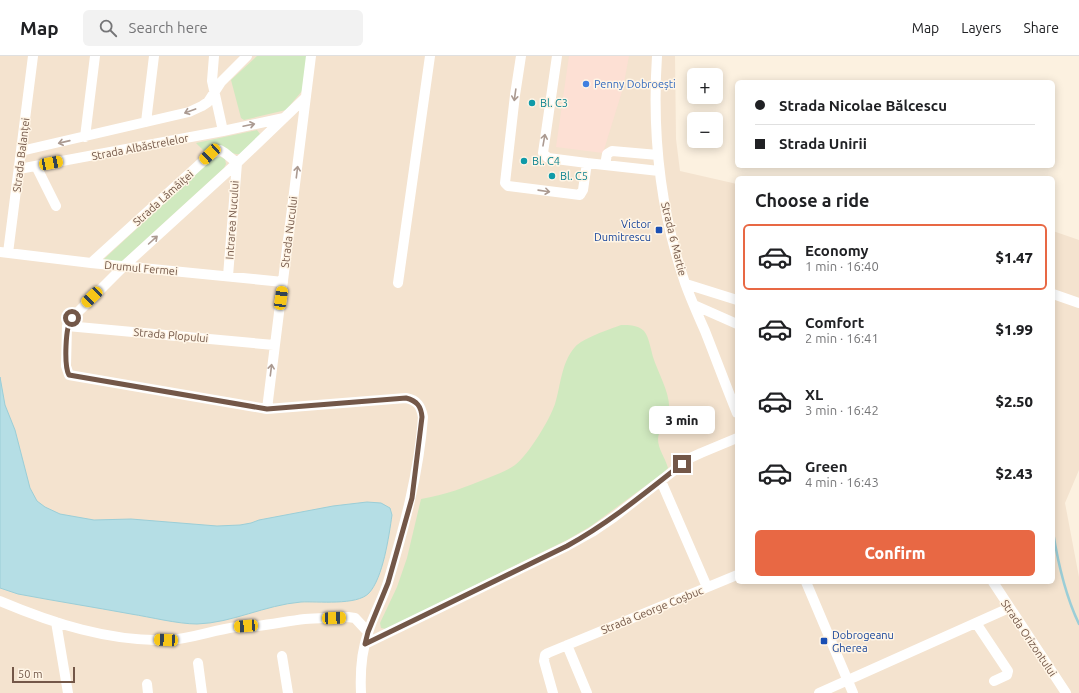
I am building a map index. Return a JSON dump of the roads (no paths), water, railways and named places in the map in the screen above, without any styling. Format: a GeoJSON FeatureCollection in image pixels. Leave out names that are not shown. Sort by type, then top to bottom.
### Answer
{"type":"FeatureCollection","features":[{"type":"Feature","properties":{"kind":"street","name":"Strada Balanței"},"geometry":{"type":"LineString","coordinates":[[4,252],[19,169],[33,56]]}},
{"type":"Feature","properties":{"kind":"street"},"geometry":{"type":"LineString","coordinates":[[85,137],[95,56]]}},
{"type":"Feature","properties":{"kind":"street"},"geometry":{"type":"LineString","coordinates":[[146,122],[154,56]]}},
{"type":"Feature","properties":{"kind":"street"},"geometry":{"type":"LineString","coordinates":[[214,56],[212,74],[214,93],[223,131]]}},
{"type":"Feature","properties":{"kind":"street","name":"Strada Albăstrelelor"},"geometry":{"type":"LineString","coordinates":[[21,151],[189,112],[208,102],[226,76],[247,56]]}},
{"type":"Feature","properties":{"kind":"street","name":"Strada Nucului"},"geometry":{"type":"LineString","coordinates":[[267,409],[312,56]]}},
{"type":"Feature","properties":{"kind":"street"},"geometry":{"type":"LineString","coordinates":[[398,283],[430,56]]}},
{"type":"Feature","properties":{"kind":"street"},"geometry":{"type":"LineString","coordinates":[[521,56],[505,181],[506,185],[580,195],[583,190],[587,163]]}},
{"type":"Feature","properties":{"kind":"street"},"geometry":{"type":"LineString","coordinates":[[557,56],[542,153],[548,158],[659,171]]}},
{"type":"Feature","properties":{"kind":"street","name":"Strada 6 Martie"},"geometry":{"type":"LineString","coordinates":[[657,56],[655,100],[659,171],[665,210],[674,247],[686,284],[735,408]]}},
{"type":"Feature","properties":{"kind":"street"},"geometry":{"type":"LineString","coordinates":[[306,97],[237,163],[124,266],[72,318],[67,326],[66,366],[69,375],[267,409],[406,398],[416,402],[419,406],[422,423],[412,498],[388,583],[368,632],[360,668],[361,693]]}},
{"type":"Feature","properties":{"kind":"street","name":"Strada Albăstrelelor"},"geometry":{"type":"LineString","coordinates":[[19,169],[223,131],[284,118]]}},
{"type":"Feature","properties":{"kind":"street","name":"Strada Lămâiței"},"geometry":{"type":"LineString","coordinates":[[91,263],[210,154],[217,151],[223,151],[237,163]]}},
{"type":"Feature","properties":{"kind":"street"},"geometry":{"type":"LineString","coordinates":[[605,165],[607,154],[614,151],[658,155]]}},
{"type":"Feature","properties":{"kind":"street","name":"Intrarea Nucului"},"geometry":{"type":"LineString","coordinates":[[228,276],[237,163]]}},
{"type":"Feature","properties":{"kind":"street"},"geometry":{"type":"LineString","coordinates":[[36,166],[56,206]]}},
{"type":"Feature","properties":{"kind":"street","name":"Drumul Fermei"},"geometry":{"type":"LineString","coordinates":[[4,252],[91,263],[283,282]]}},
{"type":"Feature","properties":{"kind":"street"},"geometry":{"type":"LineString","coordinates":[[686,284],[735,299]]}},
{"type":"Feature","properties":{"kind":"street"},"geometry":{"type":"LineString","coordinates":[[1055,295],[1079,303]]}},
{"type":"Feature","properties":{"kind":"street"},"geometry":{"type":"LineString","coordinates":[[694,305],[735,323]]}},
{"type":"Feature","properties":{"kind":"street","name":"Strada Plopului"},"geometry":{"type":"LineString","coordinates":[[67,326],[274,345]]}},
{"type":"Feature","properties":{"kind":"street"},"geometry":{"type":"LineString","coordinates":[[365,644],[567,546],[592,532],[690,458],[735,439]]}},
{"type":"Feature","properties":{"kind":"street"},"geometry":{"type":"LineString","coordinates":[[661,481],[708,587]]}},
{"type":"Feature","properties":{"kind":"street","name":"Strada George Coșbuc"},"geometry":{"type":"LineString","coordinates":[[553,693],[544,658],[548,653],[735,576]]}},
{"type":"Feature","properties":{"kind":"street"},"geometry":{"type":"LineString","coordinates":[[807,584],[853,693]]}},
{"type":"Feature","properties":{"kind":"street","name":"Strada Orizontului"},"geometry":{"type":"LineString","coordinates":[[994,584],[1066,693]]}},
{"type":"Feature","properties":{"kind":"street"},"geometry":{"type":"LineString","coordinates":[[0,601],[56,622],[82,629],[119,636],[166,640],[200,636],[237,627],[307,619],[348,617],[355,618],[368,632]]}},
{"type":"Feature","properties":{"kind":"street"},"geometry":{"type":"LineString","coordinates":[[819,693],[1009,608]]}},
{"type":"Feature","properties":{"kind":"street"},"geometry":{"type":"LineString","coordinates":[[56,622],[68,693]]}},
{"type":"Feature","properties":{"kind":"street"},"geometry":{"type":"LineString","coordinates":[[976,623],[1008,671],[1007,674],[994,681]]}},
{"type":"Feature","properties":{"kind":"street"},"geometry":{"type":"LineString","coordinates":[[567,645],[588,693]]}},
{"type":"Feature","properties":{"kind":"street"},"geometry":{"type":"LineString","coordinates":[[282,656],[288,693]]}},
{"type":"Feature","properties":{"kind":"street"},"geometry":{"type":"LineString","coordinates":[[198,664],[202,693]]}},
{"type":"Feature","properties":{"kind":"water"},"geometry":{"type":"Polygon","coordinates":[[[0,377],[5,405],[15,430],[30,488],[37,501],[45,507],[60,514],[94,520],[131,519],[217,526],[240,525],[333,506],[367,502],[381,503],[390,508],[392,515],[385,556],[374,586],[369,593],[356,600],[336,602],[301,602],[274,607],[223,621],[197,624],[173,622],[32,597],[0,588],[0,377]]]}},
{"type":"Feature","properties":{"kind":"waterway"},"geometry":{"type":"LineString","coordinates":[[1055,544],[1063,579],[1079,624]]}},
{"type":"Feature","properties":{"kind":"place","name":"Penny Dobroești"},"geometry":{"type":"Point","coordinates":[586,84]}},
{"type":"Feature","properties":{"kind":"place","name":"Bl. C3"},"geometry":{"type":"Point","coordinates":[532,103]}},
{"type":"Feature","properties":{"kind":"place","name":"Bl. C4"},"geometry":{"type":"Point","coordinates":[524,161]}},
{"type":"Feature","properties":{"kind":"place","name":"Bl. C5"},"geometry":{"type":"Point","coordinates":[552,176]}},
{"type":"Feature","properties":{"kind":"place","name":"Victor Dumitrescu"},"geometry":{"type":"Point","coordinates":[659,230]}},
{"type":"Feature","properties":{"kind":"place","name":"Dobrogeanu Gherea"},"geometry":{"type":"Point","coordinates":[824,641]}}]}
